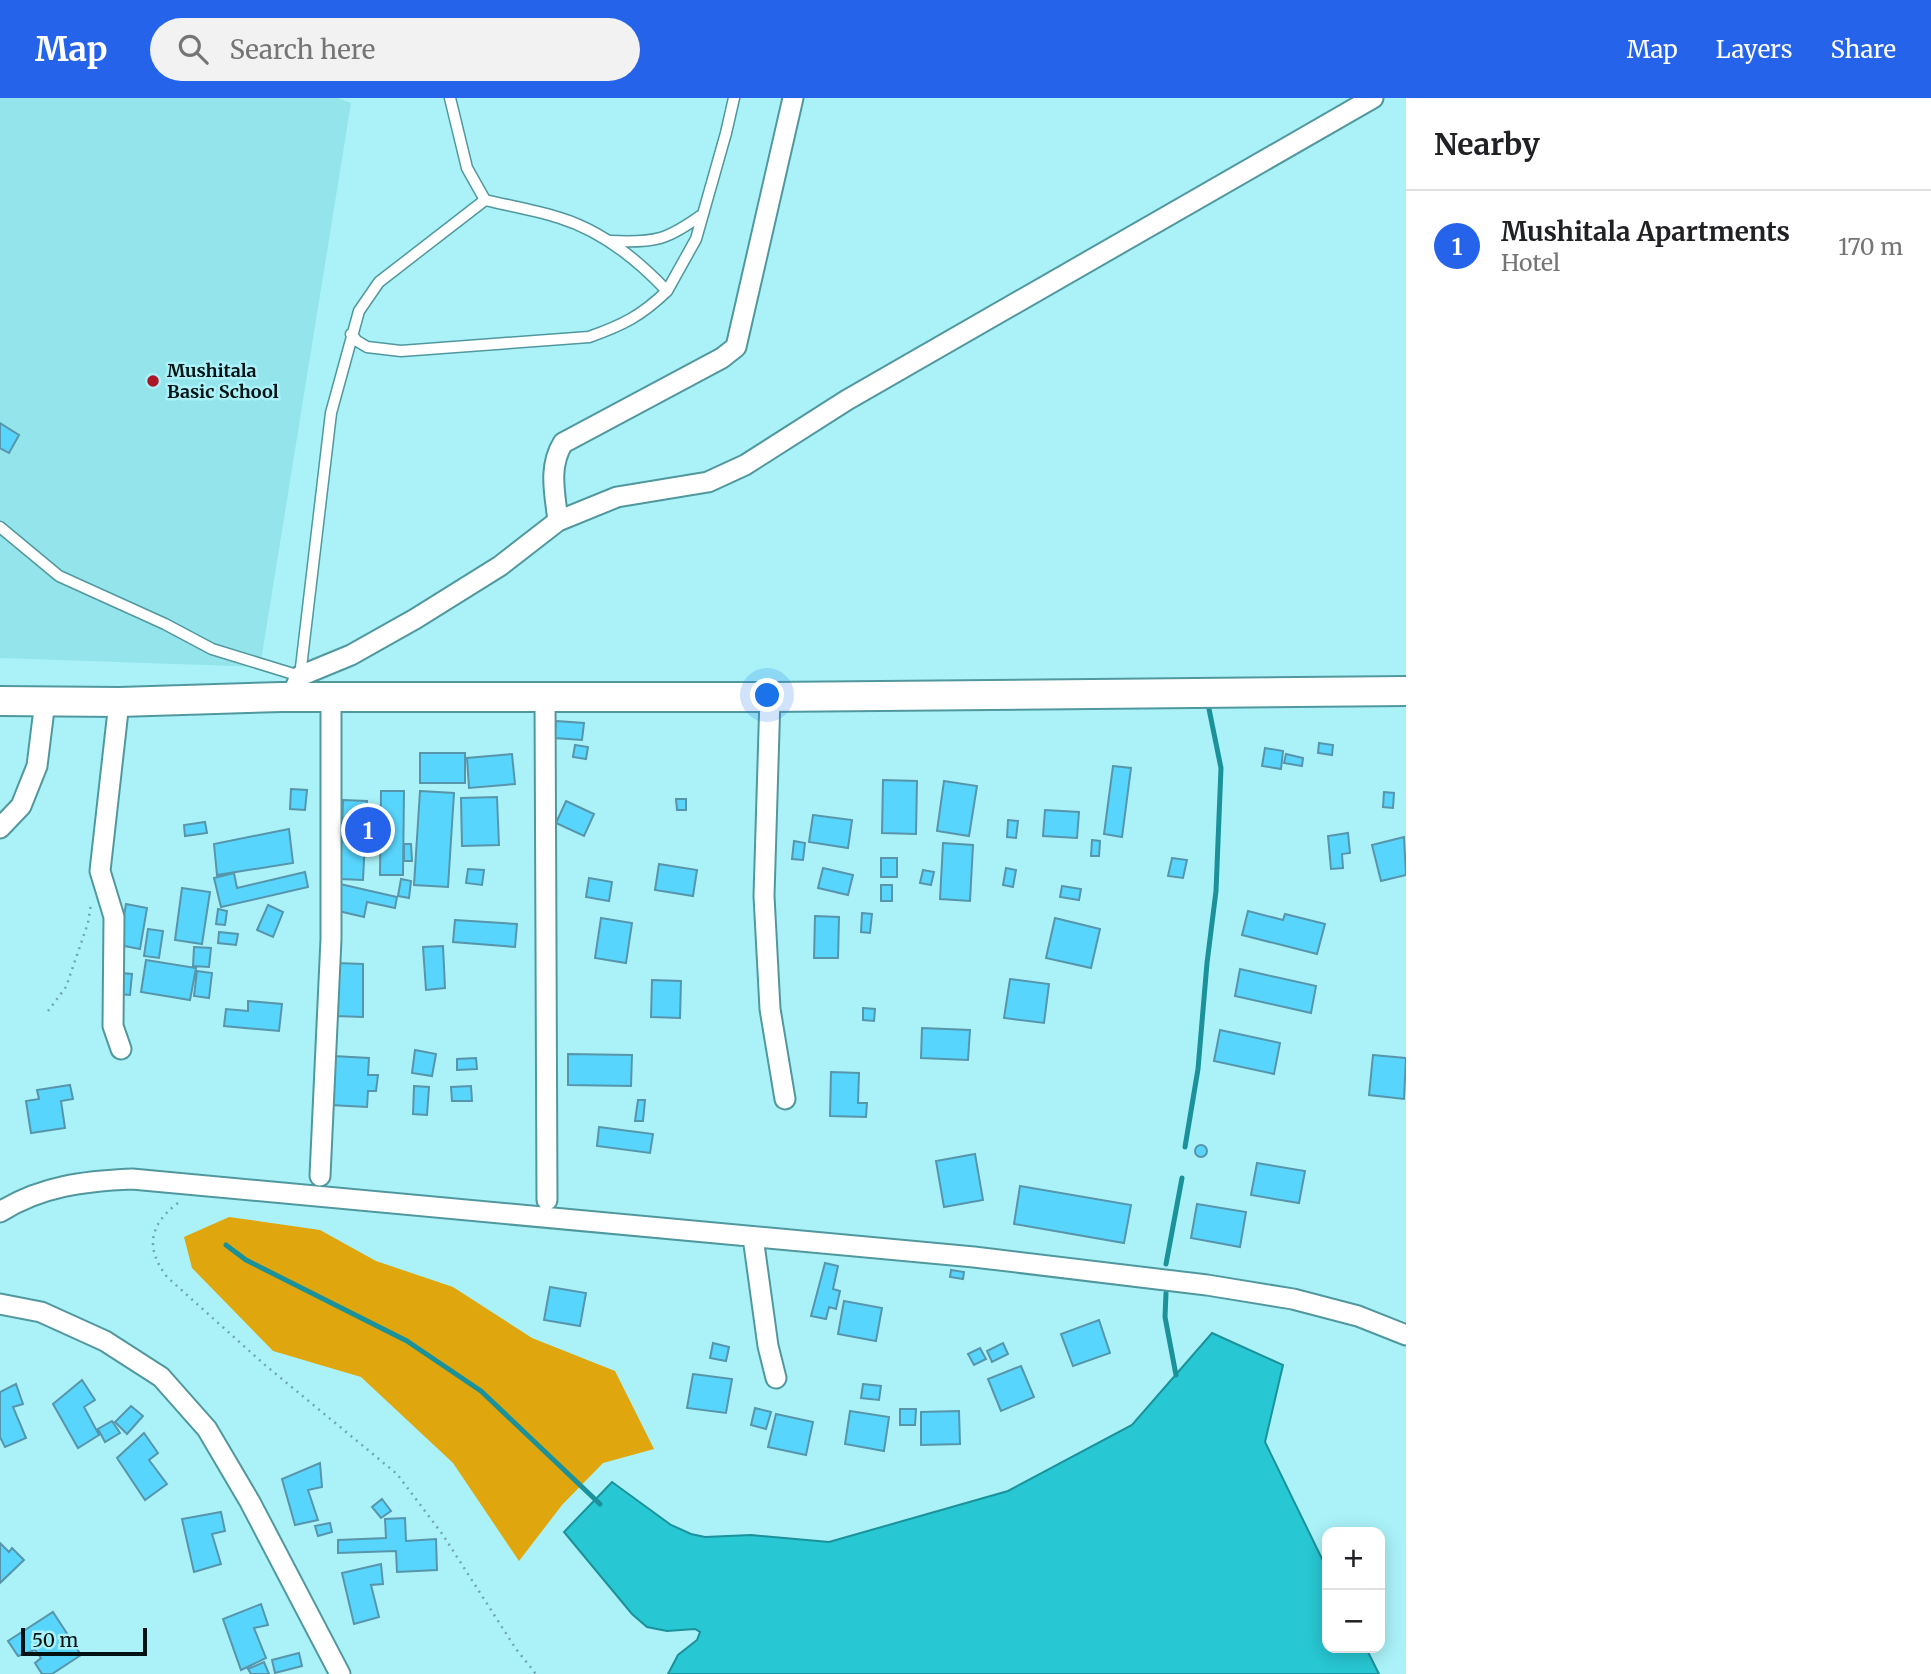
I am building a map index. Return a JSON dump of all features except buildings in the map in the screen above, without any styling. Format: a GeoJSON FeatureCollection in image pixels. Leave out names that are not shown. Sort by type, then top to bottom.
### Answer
{"type":"FeatureCollection","features":[{"type":"Feature","properties":{"kind":"main road"},"geometry":{"type":"LineString","coordinates":[[0,701],[119,702],[298,687],[331,698],[1406,691]]}},
{"type":"Feature","properties":{"kind":"street"},"geometry":{"type":"LineString","coordinates":[[558,521],[553,474],[555,456],[563,443],[722,358],[736,346],[793,98]]}},
{"type":"Feature","properties":{"kind":"street"},"geometry":{"type":"LineString","coordinates":[[298,687],[500,566],[558,521],[617,497],[708,482],[745,465],[847,400],[1373,98]]}},
{"type":"Feature","properties":{"kind":"street"},"geometry":{"type":"LineString","coordinates":[[545,696],[547,1200]]}},
{"type":"Feature","properties":{"kind":"street"},"geometry":{"type":"LineString","coordinates":[[769,697],[764,896],[770,1009],[785,1098]]}},
{"type":"Feature","properties":{"kind":"street"},"geometry":{"type":"LineString","coordinates":[[320,1176],[331,939],[331,698]]}},
{"type":"Feature","properties":{"kind":"street"},"geometry":{"type":"LineString","coordinates":[[0,828],[21,806],[37,766],[45,701]]}},
{"type":"Feature","properties":{"kind":"street"},"geometry":{"type":"LineString","coordinates":[[119,702],[100,871],[114,917],[113,1026],[121,1049]]}},
{"type":"Feature","properties":{"kind":"street"},"geometry":{"type":"LineString","coordinates":[[0,1212],[20,1199],[53,1188],[93,1180],[132,1179],[974,1257],[1207,1284],[1293,1299],[1345,1312],[1406,1335]]}},
{"type":"Feature","properties":{"kind":"street"},"geometry":{"type":"LineString","coordinates":[[753,1237],[768,1346],[776,1378]]}},
{"type":"Feature","properties":{"kind":"street"},"geometry":{"type":"LineString","coordinates":[[0,1304],[41,1312],[105,1341],[161,1377],[213,1438],[250,1502],[340,1674]]}},
{"type":"Feature","properties":{"kind":"lane"},"geometry":{"type":"LineString","coordinates":[[450,98],[467,168],[485,200],[561,218],[610,241],[646,268],[667,291]]}},
{"type":"Feature","properties":{"kind":"lane"},"geometry":{"type":"LineString","coordinates":[[351,334],[367,346],[401,351],[589,337],[619,327],[646,312],[667,291],[696,239],[734,98]]}},
{"type":"Feature","properties":{"kind":"lane"},"geometry":{"type":"LineString","coordinates":[[0,527],[59,576],[298,687],[331,413],[359,311],[379,282],[485,200]]}},
{"type":"Feature","properties":{"kind":"lane"},"geometry":{"type":"LineString","coordinates":[[610,241],[644,243],[677,233],[704,213]]}},
{"type":"Feature","properties":{"kind":"path"},"geometry":{"type":"LineString","coordinates":[[48,1011],[66,987],[88,923],[93,889],[100,871]]}},
{"type":"Feature","properties":{"kind":"path"},"geometry":{"type":"LineString","coordinates":[[185,1197],[168,1210],[152,1236],[155,1261],[167,1277],[265,1365],[397,1474],[443,1535],[516,1649],[536,1674]]}},
{"type":"Feature","properties":{"kind":"shaded area","name":"Mushitala Basic School"},"geometry":{"type":"Polygon","coordinates":[[[0,98],[338,98],[351,103],[260,667],[0,658],[0,98]]]}},
{"type":"Feature","properties":{"kind":"shaded area"},"geometry":{"type":"Polygon","coordinates":[[[229,1217],[320,1230],[376,1261],[453,1287],[532,1338],[615,1371],[654,1449],[603,1463],[562,1505],[519,1561],[453,1463],[361,1377],[273,1351],[192,1268],[184,1237],[229,1217]]]}},
{"type":"Feature","properties":{"kind":"shaded area"},"geometry":{"type":"Polygon","coordinates":[[[1212,1333],[1283,1365],[1265,1442],[1322,1559],[1322,1653],[1368,1653],[1379,1674],[668,1674],[678,1655],[697,1640],[700,1632],[695,1629],[667,1631],[647,1627],[632,1614],[564,1532],[612,1482],[671,1525],[691,1534],[705,1537],[751,1535],[829,1542],[1008,1491],[1132,1425],[1212,1333]]]}},
{"type":"Feature","properties":{"kind":"waterway"},"geometry":{"type":"LineString","coordinates":[[1185,1147],[1198,1069],[1216,891],[1221,768],[1209,709]]}},
{"type":"Feature","properties":{"kind":"waterway"},"geometry":{"type":"LineString","coordinates":[[1166,1264],[1182,1178]]}},
{"type":"Feature","properties":{"kind":"waterway"},"geometry":{"type":"LineString","coordinates":[[226,1245],[246,1260],[407,1341],[481,1391],[600,1504]]}},
{"type":"Feature","properties":{"kind":"waterway"},"geometry":{"type":"LineString","coordinates":[[1166,1293],[1165,1317],[1176,1375]]}},
{"type":"Feature","properties":{"kind":"place","name":"Mushitala Basic School"},"geometry":{"type":"Point","coordinates":[153,381]}},
{"type":"Feature","properties":{"kind":"place","name":"Mushitala Apartments"},"geometry":{"type":"Point","coordinates":[368,830]}}]}
